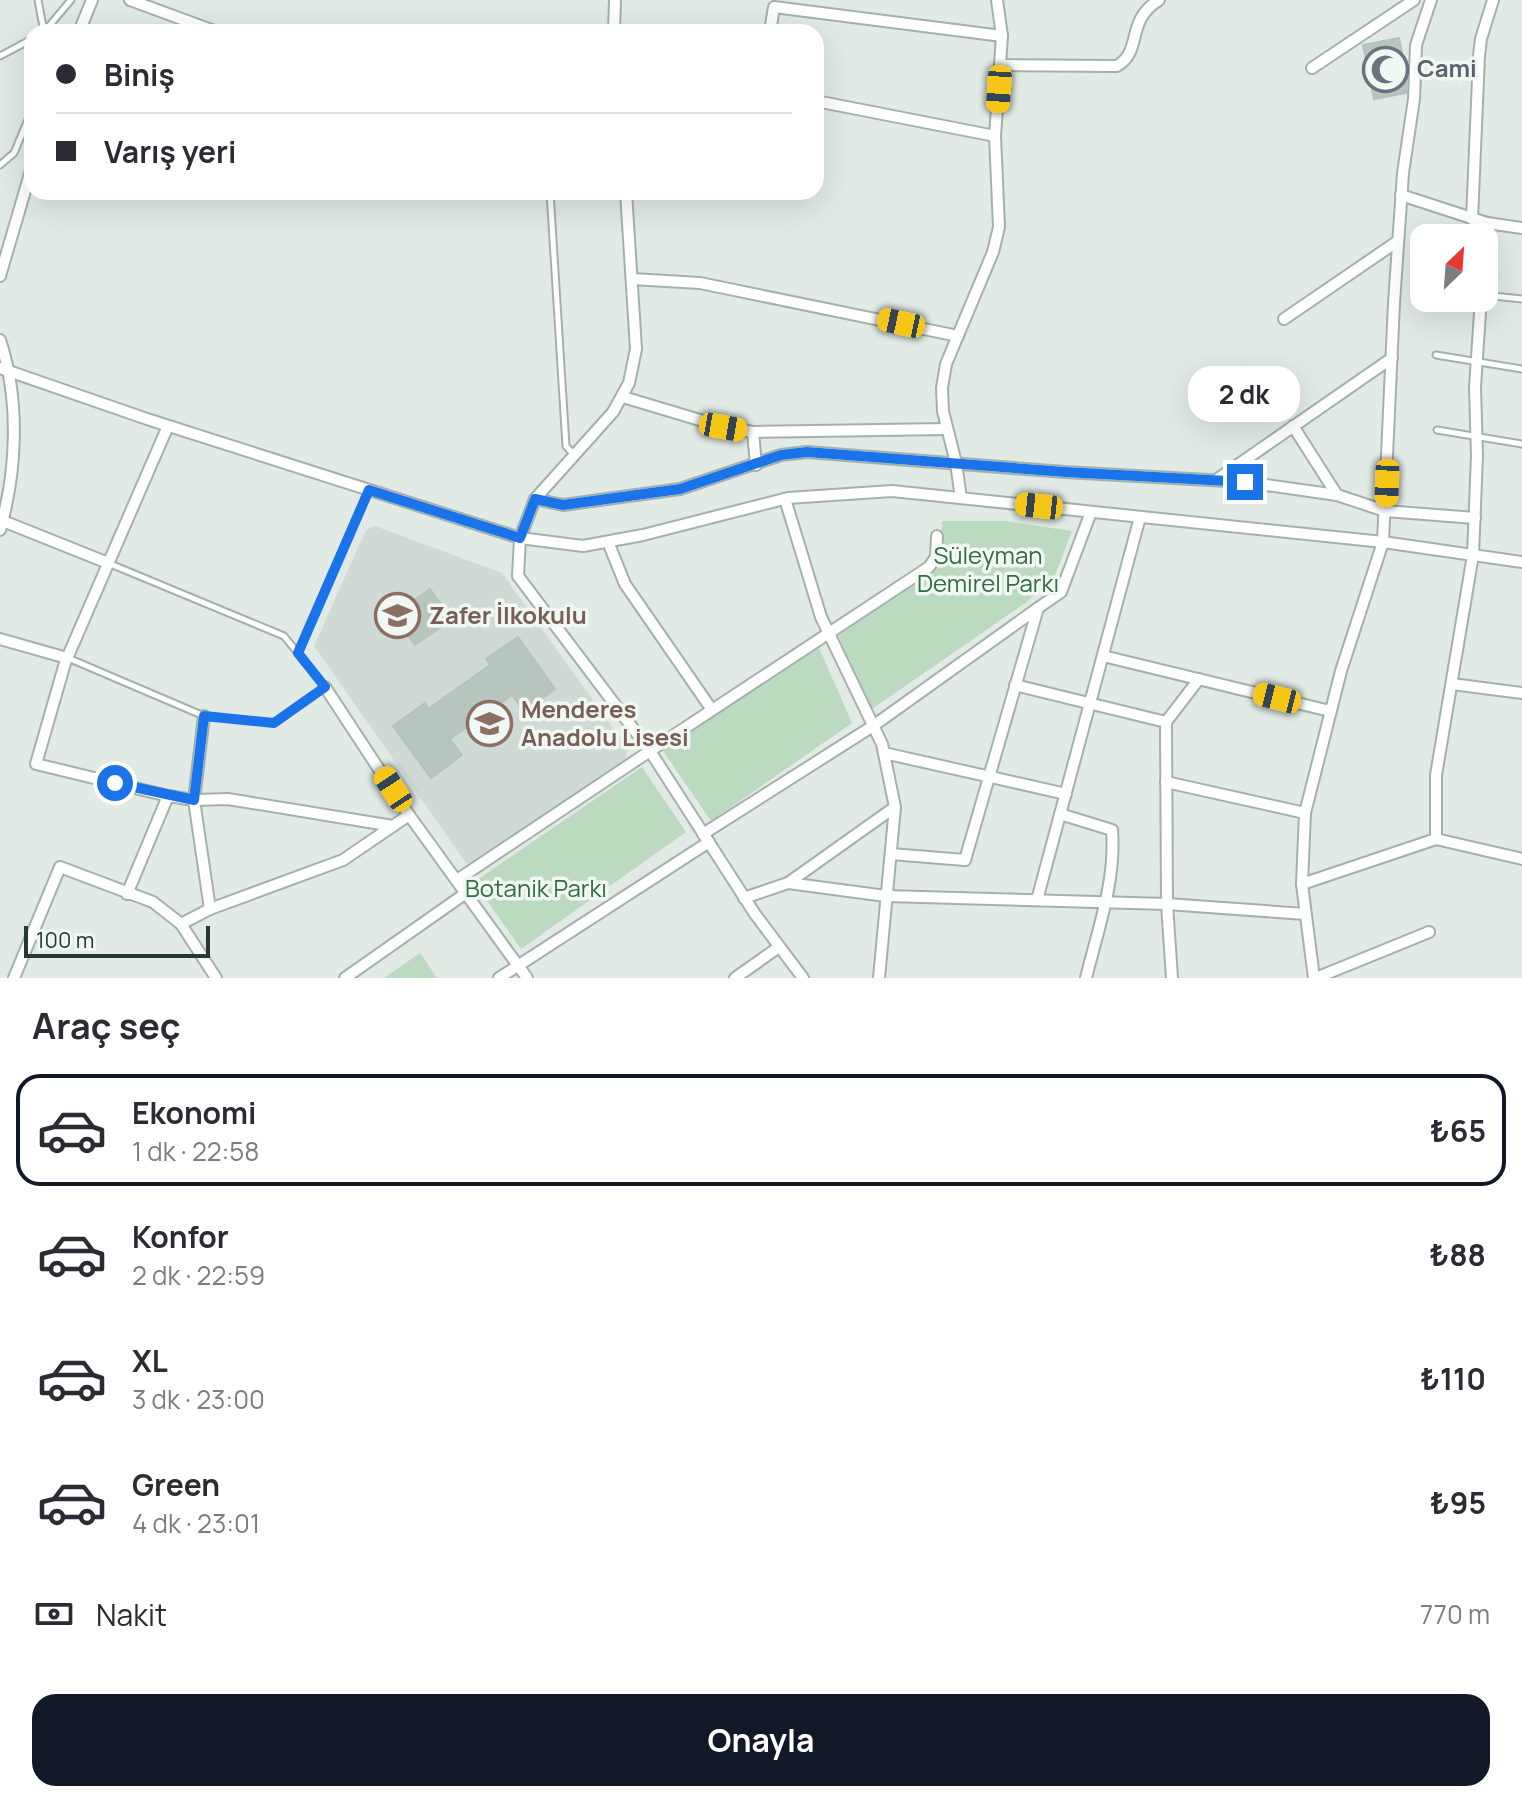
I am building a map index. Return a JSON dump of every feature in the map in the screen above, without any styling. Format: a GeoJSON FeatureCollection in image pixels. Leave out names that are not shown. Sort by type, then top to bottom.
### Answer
{"type":"FeatureCollection","features":[{"type":"Feature","properties":{"kind":"street"},"geometry":{"type":"LineString","coordinates":[[82,24],[92,0]]}},
{"type":"Feature","properties":{"kind":"street"},"geometry":{"type":"LineString","coordinates":[[130,0],[195,24]]}},
{"type":"Feature","properties":{"kind":"street"},"geometry":{"type":"LineString","coordinates":[[614,24],[615,0]]}},
{"type":"Feature","properties":{"kind":"street"},"geometry":{"type":"LineString","coordinates":[[961,498],[942,400],[943,375],[997,240],[999,215],[995,136],[1002,36],[997,0]]}},
{"type":"Feature","properties":{"kind":"street"},"geometry":{"type":"LineString","coordinates":[[1000,65],[1117,66],[1130,53],[1139,19],[1150,5],[1159,0]]}},
{"type":"Feature","properties":{"kind":"street"},"geometry":{"type":"LineString","coordinates":[[1312,68],[1414,0]]}},
{"type":"Feature","properties":{"kind":"street"},"geometry":{"type":"LineString","coordinates":[[1429,932],[1315,978],[1302,884],[1305,813],[1330,711],[1383,542],[1401,195],[1414,99],[1416,45],[1431,0]]}},
{"type":"Feature","properties":{"kind":"street"},"geometry":{"type":"LineString","coordinates":[[1472,219],[1480,48],[1493,0]]}},
{"type":"Feature","properties":{"kind":"street"},"geometry":{"type":"LineString","coordinates":[[771,24],[774,7],[1002,36]]}},
{"type":"Feature","properties":{"kind":"street"},"geometry":{"type":"LineString","coordinates":[[824,103],[995,136]]}},
{"type":"Feature","properties":{"kind":"street"},"geometry":{"type":"LineString","coordinates":[[0,276],[24,194]]}},
{"type":"Feature","properties":{"kind":"street"},"geometry":{"type":"LineString","coordinates":[[1401,195],[1472,219],[1522,228]]}},
{"type":"Feature","properties":{"kind":"street"},"geometry":{"type":"LineString","coordinates":[[627,200],[636,349],[634,368],[623,397],[535,499],[520,538],[518,576],[650,751],[744,898],[803,978]]}},
{"type":"Feature","properties":{"kind":"street"},"geometry":{"type":"LineString","coordinates":[[1284,319],[1398,241]]}},
{"type":"Feature","properties":{"kind":"street"},"geometry":{"type":"LineString","coordinates":[[632,279],[700,283],[958,336]]}},
{"type":"Feature","properties":{"kind":"street"},"geometry":{"type":"LineString","coordinates":[[1436,839],[1436,775],[1473,555],[1477,362],[1482,312]]}},
{"type":"Feature","properties":{"kind":"street"},"geometry":{"type":"LineString","coordinates":[[0,340],[14,458],[1,526],[108,563]]}},
{"type":"Feature","properties":{"kind":"street"},"geometry":{"type":"LineString","coordinates":[[1216,480],[1392,358]]}},
{"type":"Feature","properties":{"kind":"street"},"geometry":{"type":"LineString","coordinates":[[5,369],[168,426],[520,538],[583,546],[785,499],[892,491],[1383,542],[1522,562]]}},
{"type":"Feature","properties":{"kind":"street"},"geometry":{"type":"LineString","coordinates":[[623,397],[723,427],[753,432],[947,429]]}},
{"type":"Feature","properties":{"kind":"street"},"geometry":{"type":"LineString","coordinates":[[168,426],[67,658],[36,764],[168,796],[194,800],[228,799],[393,826]]}},
{"type":"Feature","properties":{"kind":"street"},"geometry":{"type":"LineString","coordinates":[[1293,426],[1337,495]]}},
{"type":"Feature","properties":{"kind":"street"},"geometry":{"type":"LineString","coordinates":[[753,432],[756,465]]}},
{"type":"Feature","properties":{"kind":"street"},"geometry":{"type":"LineString","coordinates":[[535,499],[563,505],[680,489],[781,455],[807,452],[1216,480],[1337,495],[1385,511],[1475,518]]}},
{"type":"Feature","properties":{"kind":"street"},"geometry":{"type":"LineString","coordinates":[[785,499],[821,617],[884,753],[895,807],[879,978]]}},
{"type":"Feature","properties":{"kind":"street"},"geometry":{"type":"LineString","coordinates":[[499,978],[873,726],[1061,592],[1091,512]]}},
{"type":"Feature","properties":{"kind":"street"},"geometry":{"type":"LineString","coordinates":[[1037,900],[1140,517]]}},
{"type":"Feature","properties":{"kind":"street"},"geometry":{"type":"LineString","coordinates":[[457,880],[929,567],[936,557],[937,536]]}},
{"type":"Feature","properties":{"kind":"street"},"geometry":{"type":"LineString","coordinates":[[608,542],[625,584],[712,710]]}},
{"type":"Feature","properties":{"kind":"street"},"geometry":{"type":"LineString","coordinates":[[891,854],[965,860],[1038,608]]}},
{"type":"Feature","properties":{"kind":"street"},"geometry":{"type":"LineString","coordinates":[[0,639],[67,658]]}},
{"type":"Feature","properties":{"kind":"street"},"geometry":{"type":"LineString","coordinates":[[1103,656],[1330,711]]}},
{"type":"Feature","properties":{"kind":"street"},"geometry":{"type":"LineString","coordinates":[[1172,978],[1167,904],[1166,722],[1199,679]]}},
{"type":"Feature","properties":{"kind":"street"},"geometry":{"type":"LineString","coordinates":[[1452,684],[1522,693]]}},
{"type":"Feature","properties":{"kind":"street"},"geometry":{"type":"LineString","coordinates":[[1015,685],[1166,722]]}},
{"type":"Feature","properties":{"kind":"street"},"geometry":{"type":"LineString","coordinates":[[325,687],[409,815],[527,978]]}},
{"type":"Feature","properties":{"kind":"street"},"geometry":{"type":"LineString","coordinates":[[204,716],[194,800],[210,909]]}},
{"type":"Feature","properties":{"kind":"street"},"geometry":{"type":"LineString","coordinates":[[884,753],[1066,794]]}},
{"type":"Feature","properties":{"kind":"street"},"geometry":{"type":"LineString","coordinates":[[1166,782],[1305,813]]}},
{"type":"Feature","properties":{"kind":"street"},"geometry":{"type":"LineString","coordinates":[[127,894],[168,796]]}},
{"type":"Feature","properties":{"kind":"street"},"geometry":{"type":"LineString","coordinates":[[744,898],[788,883],[895,807]]}},
{"type":"Feature","properties":{"kind":"street"},"geometry":{"type":"LineString","coordinates":[[1060,814],[1112,830],[1112,880],[1086,978]]}},
{"type":"Feature","properties":{"kind":"street"},"geometry":{"type":"LineString","coordinates":[[181,924],[210,909],[343,860],[409,815]]}},
{"type":"Feature","properties":{"kind":"street"},"geometry":{"type":"LineString","coordinates":[[1302,884],[1436,839],[1522,859]]}},
{"type":"Feature","properties":{"kind":"street"},"geometry":{"type":"LineString","coordinates":[[14,978],[60,867],[153,902],[181,924],[216,978]]}},
{"type":"Feature","properties":{"kind":"street"},"geometry":{"type":"LineString","coordinates":[[788,883],[886,896],[1167,904],[1305,914]]}},
{"type":"Feature","properties":{"kind":"street"},"geometry":{"type":"LineString","coordinates":[[345,978],[466,893]]}},
{"type":"Feature","properties":{"kind":"street"},"geometry":{"type":"LineString","coordinates":[[735,978],[779,947]]}},
{"type":"Feature","properties":{"kind":"lane"},"geometry":{"type":"LineString","coordinates":[[38,0],[42,24]]}},
{"type":"Feature","properties":{"kind":"lane"},"geometry":{"type":"LineString","coordinates":[[51,24],[71,0]]}},
{"type":"Feature","properties":{"kind":"lane"},"geometry":{"type":"LineString","coordinates":[[0,56],[24,43]]}},
{"type":"Feature","properties":{"kind":"lane"},"geometry":{"type":"LineString","coordinates":[[0,165],[14,153],[24,129]]}},
{"type":"Feature","properties":{"kind":"lane"},"geometry":{"type":"LineString","coordinates":[[551,200],[566,446],[574,456]]}},
{"type":"Feature","properties":{"kind":"lane"},"geometry":{"type":"LineString","coordinates":[[1498,297],[1522,299]]}},
{"type":"Feature","properties":{"kind":"lane"},"geometry":{"type":"LineString","coordinates":[[1436,355],[1522,369]]}},
{"type":"Feature","properties":{"kind":"lane"},"geometry":{"type":"LineString","coordinates":[[1437,430],[1522,444]]}},
{"type":"Feature","properties":{"kind":"lane"},"geometry":{"type":"LineString","coordinates":[[298,653],[369,490]]}},
{"type":"Feature","properties":{"kind":"lane"},"geometry":{"type":"LineString","coordinates":[[67,658],[204,716],[274,723],[325,687],[284,636],[108,563]]}},
{"type":"Feature","properties":{"kind":"shaded area","name":"Menderes Anadolu Lisesi"},"geometry":{"type":"Polygon","coordinates":[[[375,526],[502,573],[628,749],[625,760],[475,864],[466,863],[314,646],[366,530],[375,526]]]}},
{"type":"Feature","properties":{"kind":"green space","name":"Süleyman Demirel Parkı"},"geometry":{"type":"Polygon","coordinates":[[[942,521],[1005,521],[1072,531],[1055,575],[1028,601],[872,709],[837,633],[939,567],[942,521]]]}},
{"type":"Feature","properties":{"kind":"green space"},"geometry":{"type":"Polygon","coordinates":[[[819,648],[852,723],[711,821],[661,748],[819,648]]]}},
{"type":"Feature","properties":{"kind":"green space","name":"Botanik Parkı"},"geometry":{"type":"Polygon","coordinates":[[[642,767],[686,832],[521,949],[474,882],[642,767]]]}},
{"type":"Feature","properties":{"kind":"green space"},"geometry":{"type":"Polygon","coordinates":[[[420,953],[437,978],[384,978],[420,953]]]}},
{"type":"Feature","properties":{"kind":"building","name":"Cami"},"geometry":{"type":"Polygon","coordinates":[[[1399,38],[1407,78],[1406,93],[1374,99],[1363,45],[1399,38]]]}},
{"type":"Feature","properties":{"kind":"building"},"geometry":{"type":"Polygon","coordinates":[[[430,589],[452,619],[415,645],[394,615],[430,589]]]}},
{"type":"Feature","properties":{"kind":"building"},"geometry":{"type":"Polygon","coordinates":[[[518,637],[555,689],[524,711],[512,695],[450,739],[462,755],[431,778],[393,726],[425,703],[428,709],[490,665],[486,659],[518,637]]]}},
{"type":"Feature","properties":{"kind":"place","name":"Cami"},"geometry":{"type":"Point","coordinates":[1386,69]}},
{"type":"Feature","properties":{"kind":"place","name":"Zafer İlkokulu"},"geometry":{"type":"Point","coordinates":[398,616]}},
{"type":"Feature","properties":{"kind":"place","name":"Menderes Anadolu Lisesi"},"geometry":{"type":"Point","coordinates":[490,724]}},
{"type":"Feature","properties":{"kind":"route"},"geometry":{"type":"LineString","coordinates":[[115,783],[194,800],[204,716],[274,723],[325,687],[298,653],[369,490],[520,538],[535,499],[563,505],[680,489],[794,453],[1245,482]]}}]}
